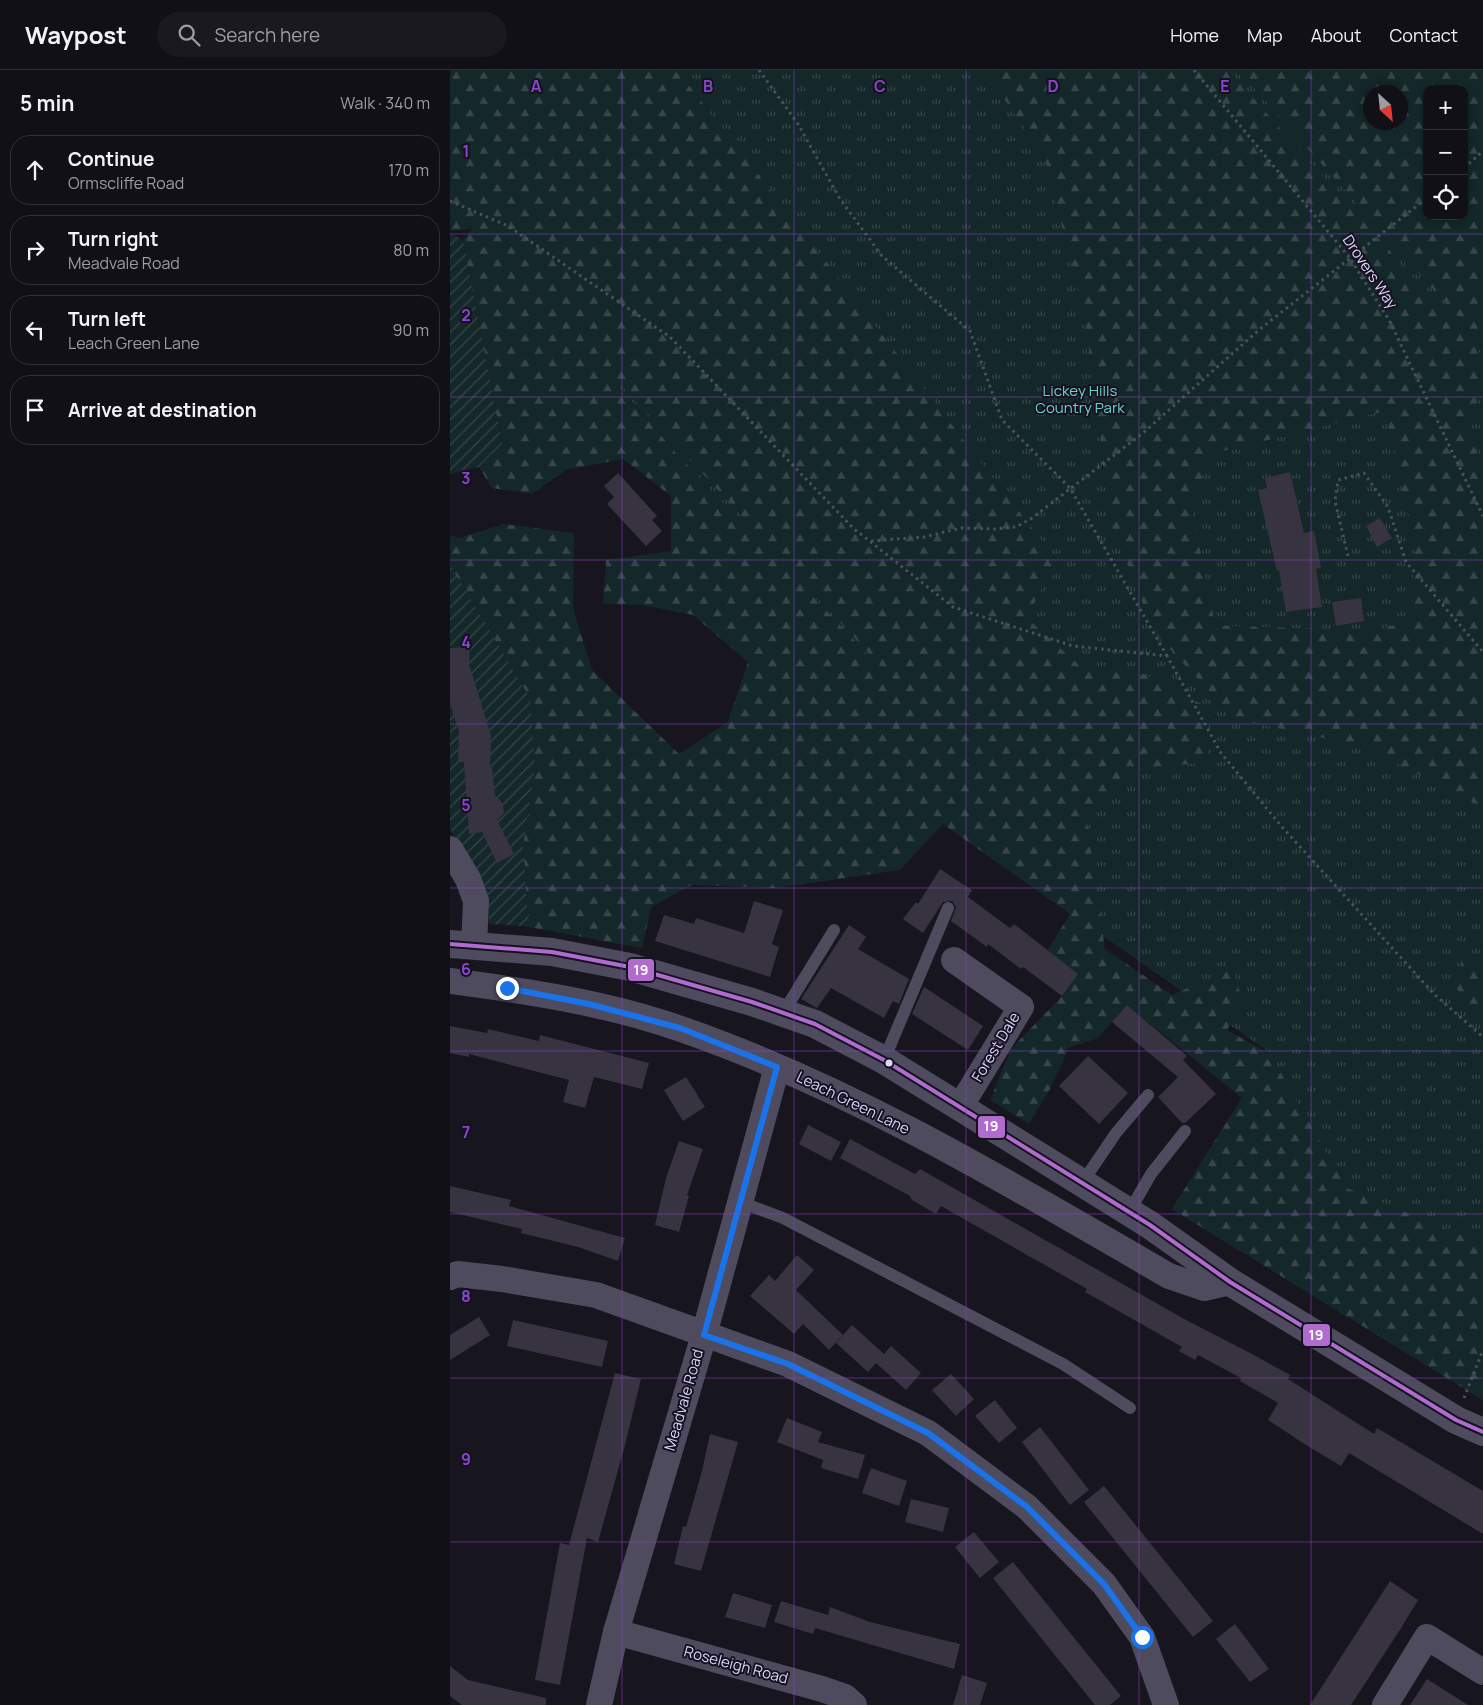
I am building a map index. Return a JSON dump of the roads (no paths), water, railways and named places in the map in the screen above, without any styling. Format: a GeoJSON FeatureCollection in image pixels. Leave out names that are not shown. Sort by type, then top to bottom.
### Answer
{"type":"FeatureCollection","features":[{"type":"Feature","properties":{"kind":"street"},"geometry":{"type":"LineString","coordinates":[[450,850],[468,879],[476,901],[462,945],[552,952],[630,967],[815,1024],[884,1060],[1129,1212],[1230,1282],[1456,1420],[1483,1432]]}},
{"type":"Feature","properties":{"kind":"street","name":"Forest Dale"},"geometry":{"type":"LineString","coordinates":[[954,960],[1021,1007],[960,1107]]}},
{"type":"Feature","properties":{"kind":"street","name":"Leach Green Lane"},"geometry":{"type":"LineString","coordinates":[[450,981],[507,988],[598,1007],[680,1028],[852,1099],[948,1150],[1169,1276],[1204,1288],[1230,1282]]}},
{"type":"Feature","properties":{"kind":"street","name":"Meadvale Road"},"geometry":{"type":"LineString","coordinates":[[599,1705],[616,1632],[704,1335],[777,1067]]}},
{"type":"Feature","properties":{"kind":"street"},"geometry":{"type":"LineString","coordinates":[[450,1277],[458,1274],[502,1279],[596,1295],[788,1364],[928,1433],[1027,1507],[1104,1584],[1142,1637],[1166,1705]]}},
{"type":"Feature","properties":{"kind":"street","name":"Roseleigh Road"},"geometry":{"type":"LineString","coordinates":[[616,1632],[822,1689],[845,1697],[854,1705]]}},
{"type":"Feature","properties":{"kind":"street"},"geometry":{"type":"LineString","coordinates":[[1385,1705],[1427,1637],[1483,1672]]}},
{"type":"Feature","properties":{"kind":"lane"},"geometry":{"type":"LineString","coordinates":[[884,1060],[948,908]]}},
{"type":"Feature","properties":{"kind":"lane"},"geometry":{"type":"LineString","coordinates":[[783,1013],[834,930]]}},
{"type":"Feature","properties":{"kind":"lane"},"geometry":{"type":"LineString","coordinates":[[1082,1183],[1116,1133],[1148,1095]]}},
{"type":"Feature","properties":{"kind":"lane"},"geometry":{"type":"LineString","coordinates":[[1129,1212],[1151,1174],[1185,1131]]}},
{"type":"Feature","properties":{"kind":"lane"},"geometry":{"type":"LineString","coordinates":[[740,1202],[783,1218],[1045,1355],[1130,1408]]}},
{"type":"Feature","properties":{"kind":"park label","name":"Lickey Hills Country Park"},"geometry":{"type":"Point","coordinates":[1080,400]}}]}
